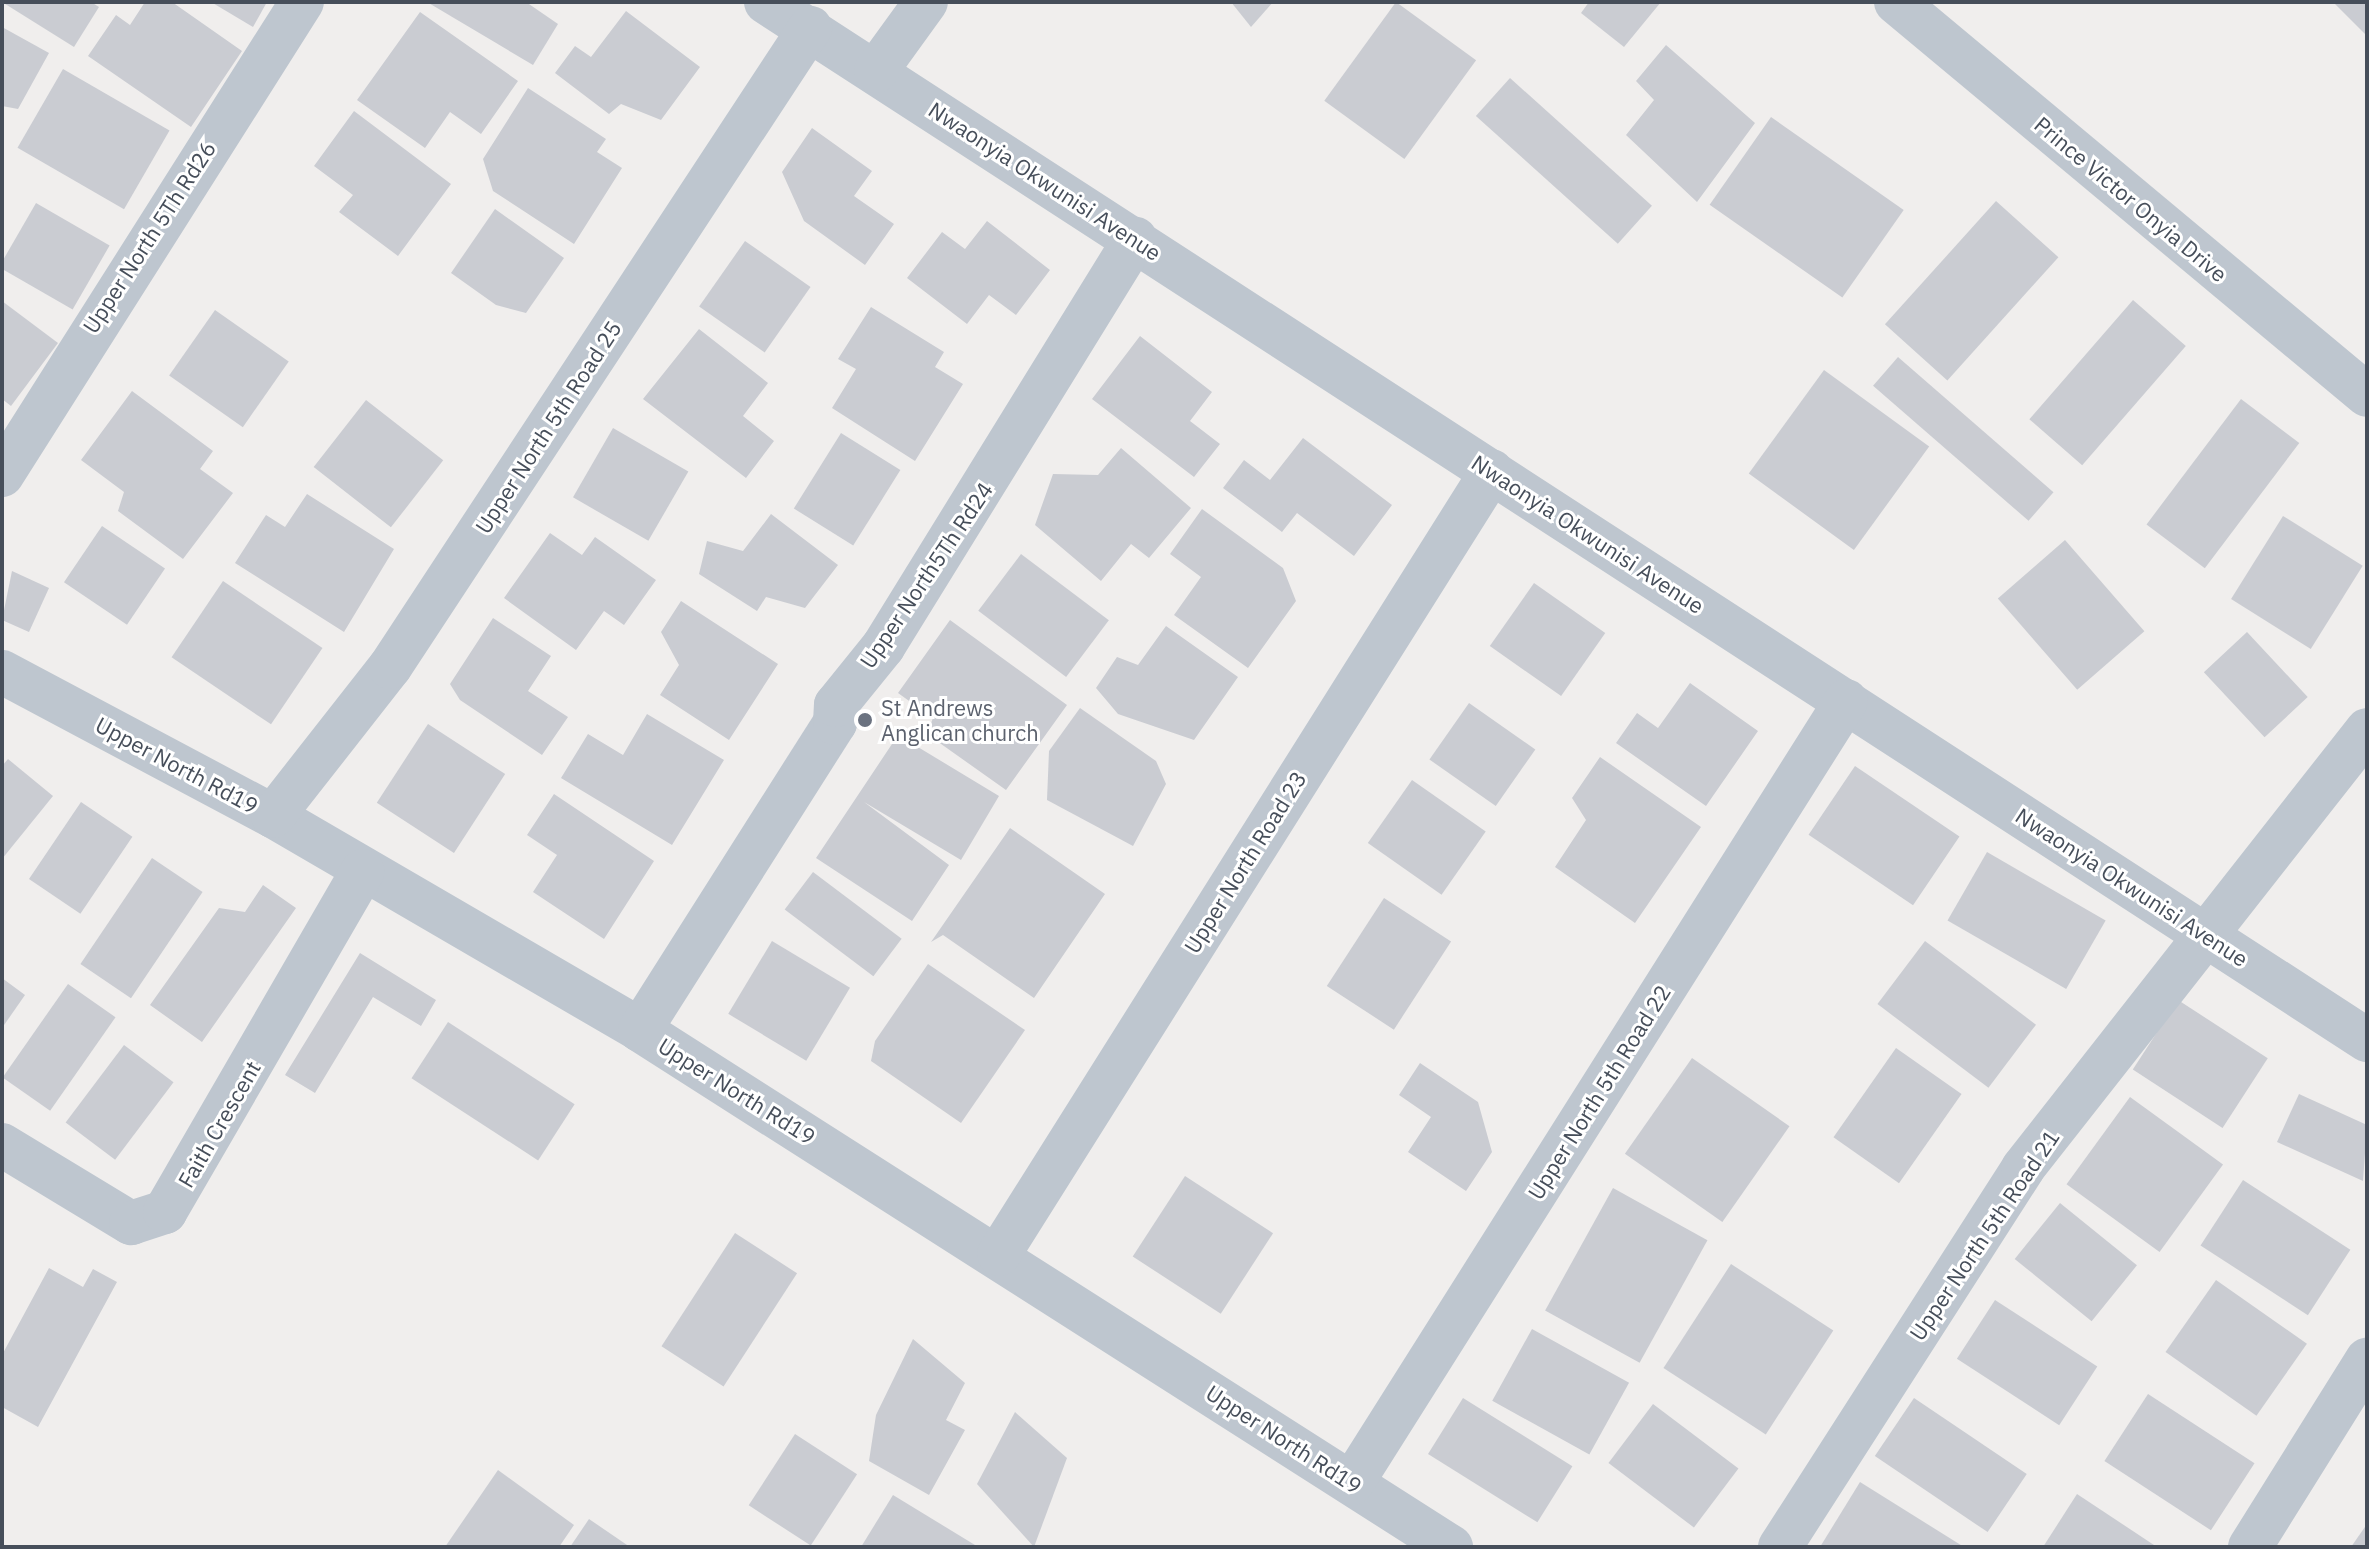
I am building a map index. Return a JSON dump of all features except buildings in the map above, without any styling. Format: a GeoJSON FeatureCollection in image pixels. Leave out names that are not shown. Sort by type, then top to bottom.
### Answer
{"type":"FeatureCollection","features":[{"type":"Feature","properties":{"kind":"street","name":"Upper North 5Th Rd26"},"geometry":{"type":"LineString","coordinates":[[2,475],[302,2]]}},
{"type":"Feature","properties":{"kind":"street","name":"Nwaonyia Okwunisi Avenue"},"geometry":{"type":"LineString","coordinates":[[766,2],[2367,1040]]}},
{"type":"Feature","properties":{"kind":"street"},"geometry":{"type":"LineString","coordinates":[[876,71],[926,2]]}},
{"type":"Feature","properties":{"kind":"street","name":"Prince Victor Onyia Drive"},"geometry":{"type":"LineString","coordinates":[[1896,2],[2367,395]]}},
{"type":"Feature","properties":{"kind":"street","name":"Upper North 5th Road 25"},"geometry":{"type":"LineString","coordinates":[[273,816],[390,667],[810,28]]}},
{"type":"Feature","properties":{"kind":"street","name":"Upper North5Th Rd24"},"geometry":{"type":"LineString","coordinates":[[640,1030],[835,723],[836,705],[883,647],[1135,239]]}},
{"type":"Feature","properties":{"kind":"street","name":"Upper North Road 23"},"geometry":{"type":"LineString","coordinates":[[999,1254],[1492,471]]}},
{"type":"Feature","properties":{"kind":"street","name":"Upper North Rd19"},"geometry":{"type":"LineString","coordinates":[[2,672],[273,816],[640,1030],[999,1254],[1451,1547]]}},
{"type":"Feature","properties":{"kind":"street","name":"Upper North 5th Road 22"},"geometry":{"type":"LineString","coordinates":[[1352,1483],[1846,701]]}},
{"type":"Feature","properties":{"kind":"street"},"geometry":{"type":"LineString","coordinates":[[2206,935],[2367,730]]}},
{"type":"Feature","properties":{"kind":"street","name":"Faith Crescent"},"geometry":{"type":"LineString","coordinates":[[2,1145],[131,1223],[165,1212],[363,871]]}},
{"type":"Feature","properties":{"kind":"street","name":"Upper North 5th Road 21"},"geometry":{"type":"LineString","coordinates":[[1780,1547],[2023,1168],[2206,935]]}},
{"type":"Feature","properties":{"kind":"street"},"geometry":{"type":"LineString","coordinates":[[2250,1547],[2367,1360]]}},
{"type":"Feature","properties":{"kind":"place","name":"St Andrews Anglican church"},"geometry":{"type":"Point","coordinates":[865,720]}}]}
